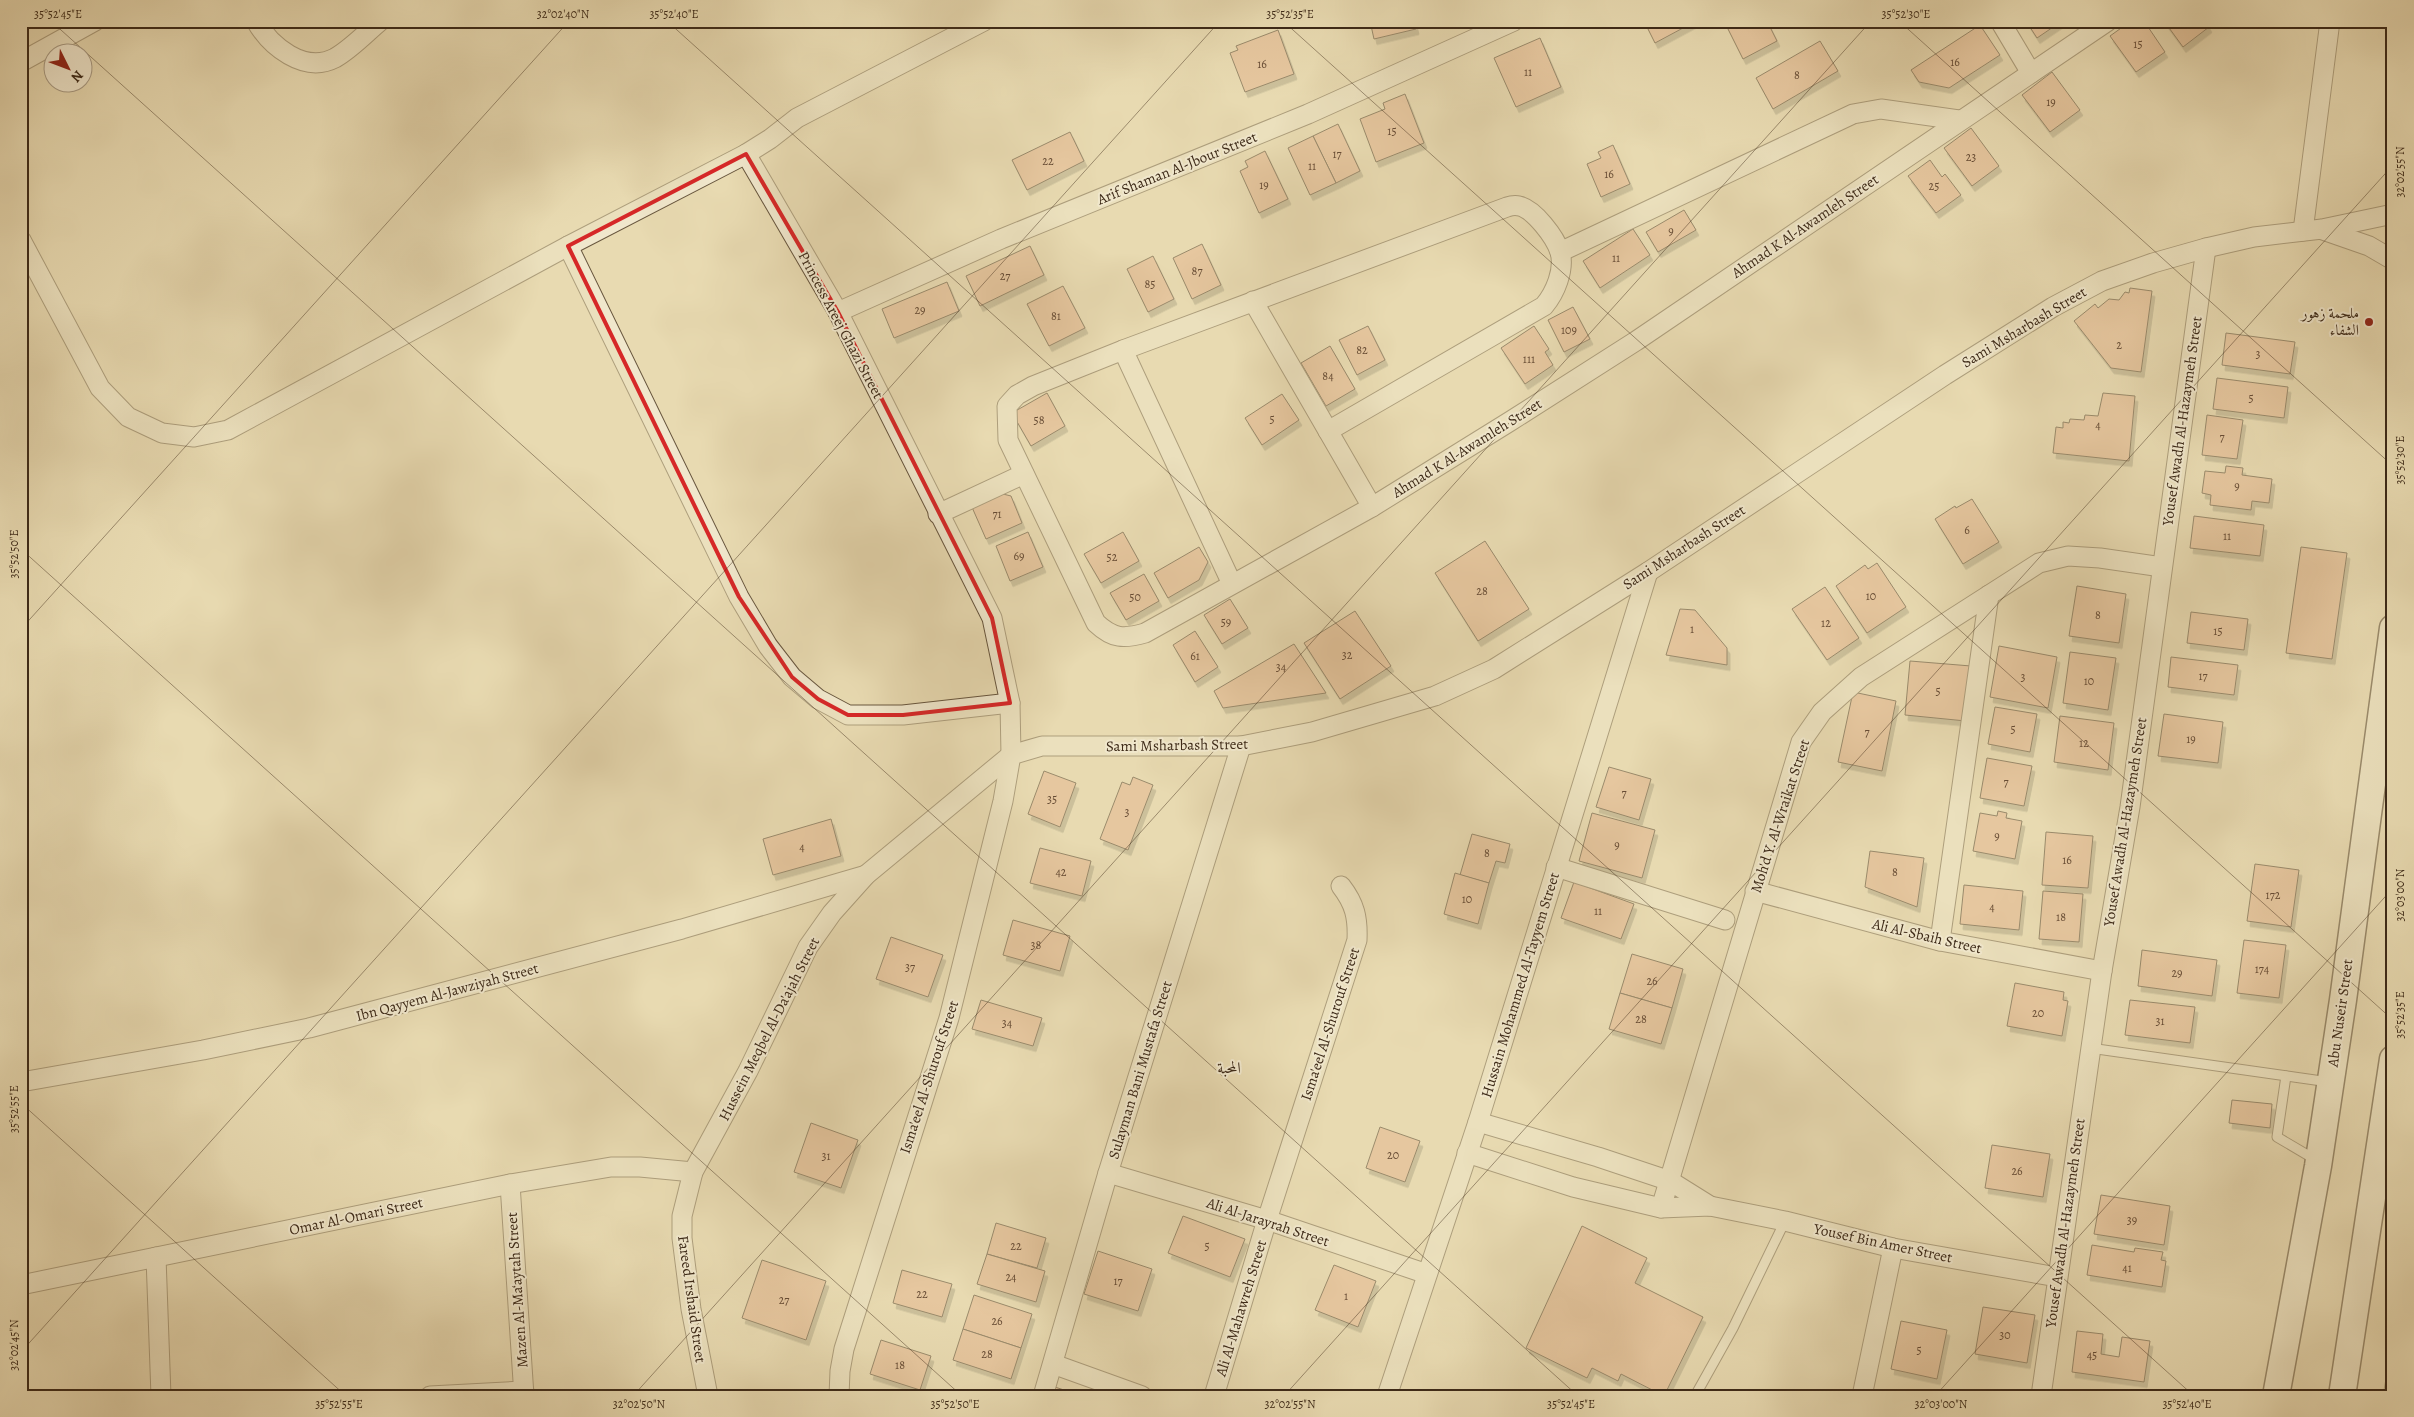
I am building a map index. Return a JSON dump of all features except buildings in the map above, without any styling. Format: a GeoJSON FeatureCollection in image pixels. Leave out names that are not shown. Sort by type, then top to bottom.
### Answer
{"type":"FeatureCollection","features":[{"type":"Feature","properties":{"kind":"main road","name":"Abu Nuseir Street"},"geometry":{"type":"LineString","coordinates":[[2276,1396],[2318,1161],[2343,1000],[2393,628]]}},
{"type":"Feature","properties":{"kind":"main road"},"geometry":{"type":"LineString","coordinates":[[2342,1396],[2393,1059]]}},
{"type":"Feature","properties":{"kind":"street"},"geometry":{"type":"LineString","coordinates":[[21,62],[95,21]]}},
{"type":"Feature","properties":{"kind":"street"},"geometry":{"type":"LineString","coordinates":[[256,21],[265,37],[280,49],[295,57],[314,63],[335,58],[380,21]]}},
{"type":"Feature","properties":{"kind":"street"},"geometry":{"type":"LineString","coordinates":[[21,240],[100,388],[128,417],[162,433],[194,437],[228,430],[568,246],[746,154],[770,139],[797,118],[984,21]]}},
{"type":"Feature","properties":{"kind":"street","name":"Arif Shaman Al-Jbour Street"},"geometry":{"type":"LineString","coordinates":[[838,312],[1001,239],[1308,114],[1514,21]]}},
{"type":"Feature","properties":{"kind":"street"},"geometry":{"type":"LineString","coordinates":[[2000,21],[2031,73]]}},
{"type":"Feature","properties":{"kind":"street","name":"Ahmad K Al-Awamleh Street"},"geometry":{"type":"LineString","coordinates":[[1560,252],[1546,228],[1532,213],[1519,206],[1507,207],[1123,350],[1033,386],[1017,395],[1007,406],[1008,440],[1096,623],[1113,636],[1130,637],[1145,633],[1372,507],[1636,341],[1959,120],[2108,21]]}},
{"type":"Feature","properties":{"kind":"street"},"geometry":{"type":"LineString","coordinates":[[2303,231],[2330,21]]}},
{"type":"Feature","properties":{"kind":"street"},"geometry":{"type":"LineString","coordinates":[[1328,431],[1544,306],[1551,298],[1556,286],[1560,272],[1560,252],[1853,114],[1881,109],[1914,112],[1959,120]]}},
{"type":"Feature","properties":{"kind":"street","name":"Princess Areej Ghazi Street"},"geometry":{"type":"LineString","coordinates":[[746,154],[838,312],[992,618],[1010,703],[1011,755]]}},
{"type":"Feature","properties":{"kind":"street","name":"Sami Msharbash Street"},"geometry":{"type":"LineString","coordinates":[[1011,755],[1042,746],[1241,746],[1312,732],[1435,696],[1494,669],[1648,572],[1945,375],[2053,307],[2102,280],[2206,248],[2254,237],[2322,229],[2393,214]]}},
{"type":"Feature","properties":{"kind":"street","name":"Sami Msharbash Street"},"geometry":{"type":"LineString","coordinates":[[2322,229],[2370,246],[2393,260]]}},
{"type":"Feature","properties":{"kind":"street"},"geometry":{"type":"LineString","coordinates":[[568,246],[739,597],[768,646],[792,677],[818,699],[848,715],[903,714],[1010,703]]}},
{"type":"Feature","properties":{"kind":"street","name":"Yousef Awadh Al-Hazaymeh Street"},"geometry":{"type":"LineString","coordinates":[[2041,1396],[2090,1048],[2130,807],[2206,248]]}},
{"type":"Feature","properties":{"kind":"street"},"geometry":{"type":"LineString","coordinates":[[1253,301],[1372,507]]}},
{"type":"Feature","properties":{"kind":"street"},"geometry":{"type":"LineString","coordinates":[[1123,350],[1232,584]]}},
{"type":"Feature","properties":{"kind":"street"},"geometry":{"type":"LineString","coordinates":[[938,514],[1024,474]]}},
{"type":"Feature","properties":{"kind":"street","name":"Moh'd Y. Al-Wraikat Street"},"geometry":{"type":"LineString","coordinates":[[1661,1208],[1754,890],[1801,742],[1822,712],[1861,677],[2039,564],[2068,556],[2100,558],[2162,567]]}},
{"type":"Feature","properties":{"kind":"street","name":"Hussain Mohammed Al-Tayyem Street"},"geometry":{"type":"LineString","coordinates":[[1387,1396],[1478,1122],[1648,572]]}},
{"type":"Feature","properties":{"kind":"street"},"geometry":{"type":"LineString","coordinates":[[1940,941],[1989,595]]}},
{"type":"Feature","properties":{"kind":"street","name":"Sulayman Bani Mustafa Street"},"geometry":{"type":"LineString","coordinates":[[1043,1396],[1108,1173],[1241,746]]}},
{"type":"Feature","properties":{"kind":"street","name":"Hussein Meqbel Al-Da'ajah Street"},"geometry":{"type":"LineString","coordinates":[[694,1172],[748,1071],[808,947],[832,913],[866,875],[1011,755]]}},
{"type":"Feature","properties":{"kind":"street","name":"Isma'eel Al-Shurouf Street"},"geometry":{"type":"LineString","coordinates":[[839,1396],[840,1371],[846,1340],[949,1018],[1003,801],[1011,755]]}},
{"type":"Feature","properties":{"kind":"street"},"geometry":{"type":"LineString","coordinates":[[1556,866],[1726,920]]}},
{"type":"Feature","properties":{"kind":"street","name":"Ibn Qayyem Al-Jawziyah Street"},"geometry":{"type":"LineString","coordinates":[[21,1082],[194,1052],[309,1028],[682,930],[866,875]]}},
{"type":"Feature","properties":{"kind":"street","name":"Isma'eel Al-Shurouf Street"},"geometry":{"type":"LineString","coordinates":[[1267,1220],[1357,940],[1356,914],[1350,897],[1341,886]]}},
{"type":"Feature","properties":{"kind":"street","name":"Ali Al-Sbaih Street"},"geometry":{"type":"LineString","coordinates":[[1754,890],[1940,941],[2102,971]]}},
{"type":"Feature","properties":{"kind":"street","name":"Yousef Bin Amer Street"},"geometry":{"type":"LineString","coordinates":[[1478,1122],[1598,1157],[1670,1181],[1710,1206]]}},
{"type":"Feature","properties":{"kind":"street","name":"Yousef Bin Amer Street"},"geometry":{"type":"LineString","coordinates":[[1467,1153],[1573,1186],[1661,1208],[1710,1206],[1785,1221],[1893,1248],[2057,1277]]}},
{"type":"Feature","properties":{"kind":"street","name":"Omar Al-Omari Street"},"geometry":{"type":"LineString","coordinates":[[21,1285],[510,1184],[611,1168],[640,1167],[694,1172]]}},
{"type":"Feature","properties":{"kind":"street","name":"Fareed Irshaid Street"},"geometry":{"type":"LineString","coordinates":[[694,1172],[682,1216],[682,1238],[691,1309],[708,1396]]}},
{"type":"Feature","properties":{"kind":"street","name":"Ali Al-Jarayrah Street"},"geometry":{"type":"LineString","coordinates":[[1108,1173],[1267,1220],[1427,1274]]}},
{"type":"Feature","properties":{"kind":"street","name":"Mazen Al-Ma‘aytah Street"},"geometry":{"type":"LineString","coordinates":[[510,1184],[524,1393]]}},
{"type":"Feature","properties":{"kind":"street","name":"Ali Al-Mahawreh Street"},"geometry":{"type":"LineString","coordinates":[[1214,1396],[1267,1220]]}},
{"type":"Feature","properties":{"kind":"street"},"geometry":{"type":"LineString","coordinates":[[1862,1396],[1893,1248]]}},
{"type":"Feature","properties":{"kind":"street"},"geometry":{"type":"LineString","coordinates":[[156,1257],[161,1396]]}},
{"type":"Feature","properties":{"kind":"street"},"geometry":{"type":"LineString","coordinates":[[1053,1364],[1142,1396]]}},
{"type":"Feature","properties":{"kind":"street"},"geometry":{"type":"LineString","coordinates":[[430,1396],[524,1393]]}},
{"type":"Feature","properties":{"kind":"lane"},"geometry":{"type":"LineString","coordinates":[[2090,1048],[2330,1082]]}},
{"type":"Feature","properties":{"kind":"lane"},"geometry":{"type":"LineString","coordinates":[[2286,1076],[2277,1137],[2318,1161]]}},
{"type":"Feature","properties":{"kind":"lane"},"geometry":{"type":"LineString","coordinates":[[1695,1396],[1733,1328],[1785,1221]]}},
{"type":"Feature","properties":{"kind":"highlighted area"},"geometry":{"type":"Polygon","coordinates":[[[746,154],[838,312],[992,618],[1010,703],[903,715],[848,715],[818,699],[792,677],[739,597],[568,246],[746,154]]]}},
{"type":"Feature","properties":{"kind":"green space"},"geometry":{"type":"Polygon","coordinates":[[[2393,1338],[2393,1396],[2383,1396],[2393,1338]]]}},
{"type":"Feature","properties":{"kind":"place","name":"ملحمة زهور الشفاء"},"geometry":{"type":"Point","coordinates":[2369,322]}},
{"type":"Feature","properties":{"kind":"district","name":"المحبة"},"geometry":{"type":"Point","coordinates":[1229,1067]}}]}
